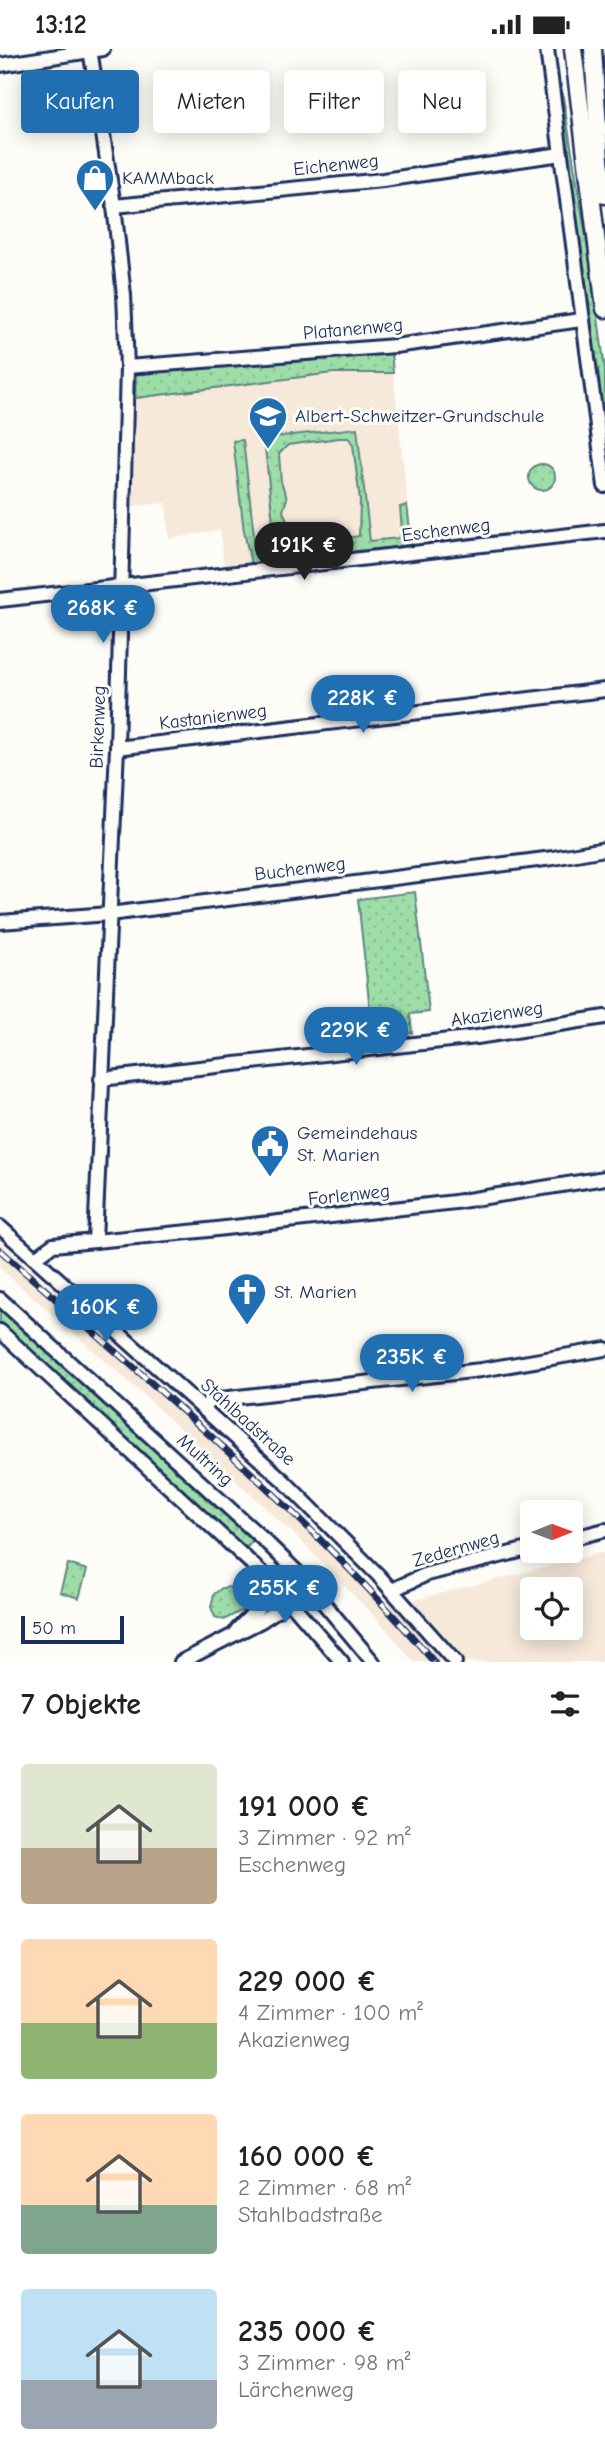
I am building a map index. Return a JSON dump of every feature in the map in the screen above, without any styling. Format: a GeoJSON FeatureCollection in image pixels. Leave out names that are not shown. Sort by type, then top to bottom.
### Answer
{"type":"FeatureCollection","features":[{"type":"Feature","properties":{"kind":"main road"},"geometry":{"type":"LineString","coordinates":[[573,49],[605,309]]}},
{"type":"Feature","properties":{"kind":"main road"},"geometry":{"type":"LineString","coordinates":[[593,49],[600,160],[605,195]]}},
{"type":"Feature","properties":{"kind":"street"},"geometry":{"type":"LineString","coordinates":[[547,49],[605,486]]}},
{"type":"Feature","properties":{"kind":"street"},"geometry":{"type":"LineString","coordinates":[[0,65],[94,50]]}},
{"type":"Feature","properties":{"kind":"street","name":"Birkenweg"},"geometry":{"type":"LineString","coordinates":[[94,50],[124,295],[127,367],[117,747],[95,1241]]}},
{"type":"Feature","properties":{"kind":"street","name":"Eichenweg"},"geometry":{"type":"LineString","coordinates":[[114,206],[383,180],[561,154]]}},
{"type":"Feature","properties":{"kind":"street","name":"Platanenweg"},"geometry":{"type":"LineString","coordinates":[[127,367],[395,346],[581,320]]}},
{"type":"Feature","properties":{"kind":"street","name":"Eschenweg"},"geometry":{"type":"LineString","coordinates":[[0,600],[605,531]]}},
{"type":"Feature","properties":{"kind":"street","name":"Kastanienweg"},"geometry":{"type":"LineString","coordinates":[[117,747],[605,690]]}},
{"type":"Feature","properties":{"kind":"street","name":"Buchenweg"},"geometry":{"type":"LineString","coordinates":[[0,922],[109,914],[553,858],[605,849]]}},
{"type":"Feature","properties":{"kind":"street","name":"Akazienweg"},"geometry":{"type":"LineString","coordinates":[[101,1079],[477,1037],[605,1017]]}},
{"type":"Feature","properties":{"kind":"street","name":"Forlenweg"},"geometry":{"type":"LineString","coordinates":[[35,1258],[53,1245],[455,1202],[605,1178]]}},
{"type":"Feature","properties":{"kind":"street","name":"Stahlbadstraße"},"geometry":{"type":"LineString","coordinates":[[0,1227],[284,1481],[392,1590],[455,1662]]}},
{"type":"Feature","properties":{"kind":"street","name":"Multring"},"geometry":{"type":"LineString","coordinates":[[0,1299],[301,1576],[373,1662]]}},
{"type":"Feature","properties":{"kind":"street"},"geometry":{"type":"LineString","coordinates":[[0,1331],[279,1589],[342,1662]]}},
{"type":"Feature","properties":{"kind":"street"},"geometry":{"type":"LineString","coordinates":[[204,1408],[211,1400],[481,1370],[605,1349]]}},
{"type":"Feature","properties":{"kind":"street"},"geometry":{"type":"LineString","coordinates":[[583,1536],[605,1530]]}},
{"type":"Feature","properties":{"kind":"street","name":"Zedernweg"},"geometry":{"type":"LineString","coordinates":[[392,1590],[427,1574],[520,1551]]}},
{"type":"Feature","properties":{"kind":"street"},"geometry":{"type":"LineString","coordinates":[[232,1635],[279,1589],[301,1576]]}},
{"type":"Feature","properties":{"kind":"street"},"geometry":{"type":"LineString","coordinates":[[181,1662],[261,1621],[289,1599],[301,1576]]}},
{"type":"Feature","properties":{"kind":"shaded area","name":"Albert-Schweitzer-Grundschule"},"geometry":{"type":"Polygon","coordinates":[[[391,352],[412,545],[224,567],[220,530],[169,539],[166,503],[133,506],[136,374],[391,352]]]}},
{"type":"Feature","properties":{"kind":"shaded area"},"geometry":{"type":"Polygon","coordinates":[[[0,1242],[243,1459],[391,1606],[561,1563],[583,1563],[583,1558],[605,1552],[605,1662],[414,1662],[377,1619],[297,1537],[136,1388],[0,1268],[0,1242]]]}},
{"type":"Feature","properties":{"kind":"green space"},"geometry":{"type":"Polygon","coordinates":[[[561,85],[605,370],[605,434],[558,88],[561,85]]]}},
{"type":"Feature","properties":{"kind":"green space"},"geometry":{"type":"Polygon","coordinates":[[[391,352],[393,373],[333,373],[135,398],[136,374],[391,352]]]}},
{"type":"Feature","properties":{"kind":"green space"},"geometry":{"type":"Polygon","coordinates":[[[357,428],[370,541],[399,538],[402,531],[400,507],[407,505],[412,545],[251,564],[244,531],[233,441],[243,440],[256,553],[276,551],[264,438],[357,428]],[[349,438],[288,445],[279,454],[281,482],[287,498],[283,511],[294,537],[326,540],[359,536],[360,500],[353,445],[349,438]]]}},
{"type":"Feature","properties":{"kind":"green space"},"geometry":{"type":"Polygon","coordinates":[[[542,464],[551,468],[555,477],[551,486],[542,490],[533,486],[529,477],[533,468],[542,464]]]}},
{"type":"Feature","properties":{"kind":"green space"},"geometry":{"type":"Polygon","coordinates":[[[415,892],[429,1012],[410,1014],[412,1033],[373,1038],[358,899],[415,892]]]}},
{"type":"Feature","properties":{"kind":"green space"},"geometry":{"type":"Polygon","coordinates":[[[0,1309],[253,1541],[246,1548],[0,1322],[0,1309]]]}},
{"type":"Feature","properties":{"kind":"green space"},"geometry":{"type":"Polygon","coordinates":[[[68,1564],[87,1570],[79,1598],[60,1592],[68,1564]]]}},
{"type":"Feature","properties":{"kind":"green space"},"geometry":{"type":"Polygon","coordinates":[[[222,1588],[242,1590],[247,1601],[243,1610],[224,1620],[215,1617],[211,1607],[214,1594],[222,1588]]]}},
{"type":"Feature","properties":{"kind":"railway"},"geometry":{"type":"LineString","coordinates":[[0,1250],[169,1398],[279,1500],[333,1552],[434,1662]]}},
{"type":"Feature","properties":{"kind":"place","name":"KAMMback"},"geometry":{"type":"Point","coordinates":[95,212]}},
{"type":"Feature","properties":{"kind":"place","name":"Albert-Schweitzer-Grundschule"},"geometry":{"type":"Point","coordinates":[268,450]}},
{"type":"Feature","properties":{"kind":"place","name":"Gemeindehaus St. Marien"},"geometry":{"type":"Point","coordinates":[270,1178]}},
{"type":"Feature","properties":{"kind":"place","name":"St. Marien"},"geometry":{"type":"Point","coordinates":[247,1326]}}]}
